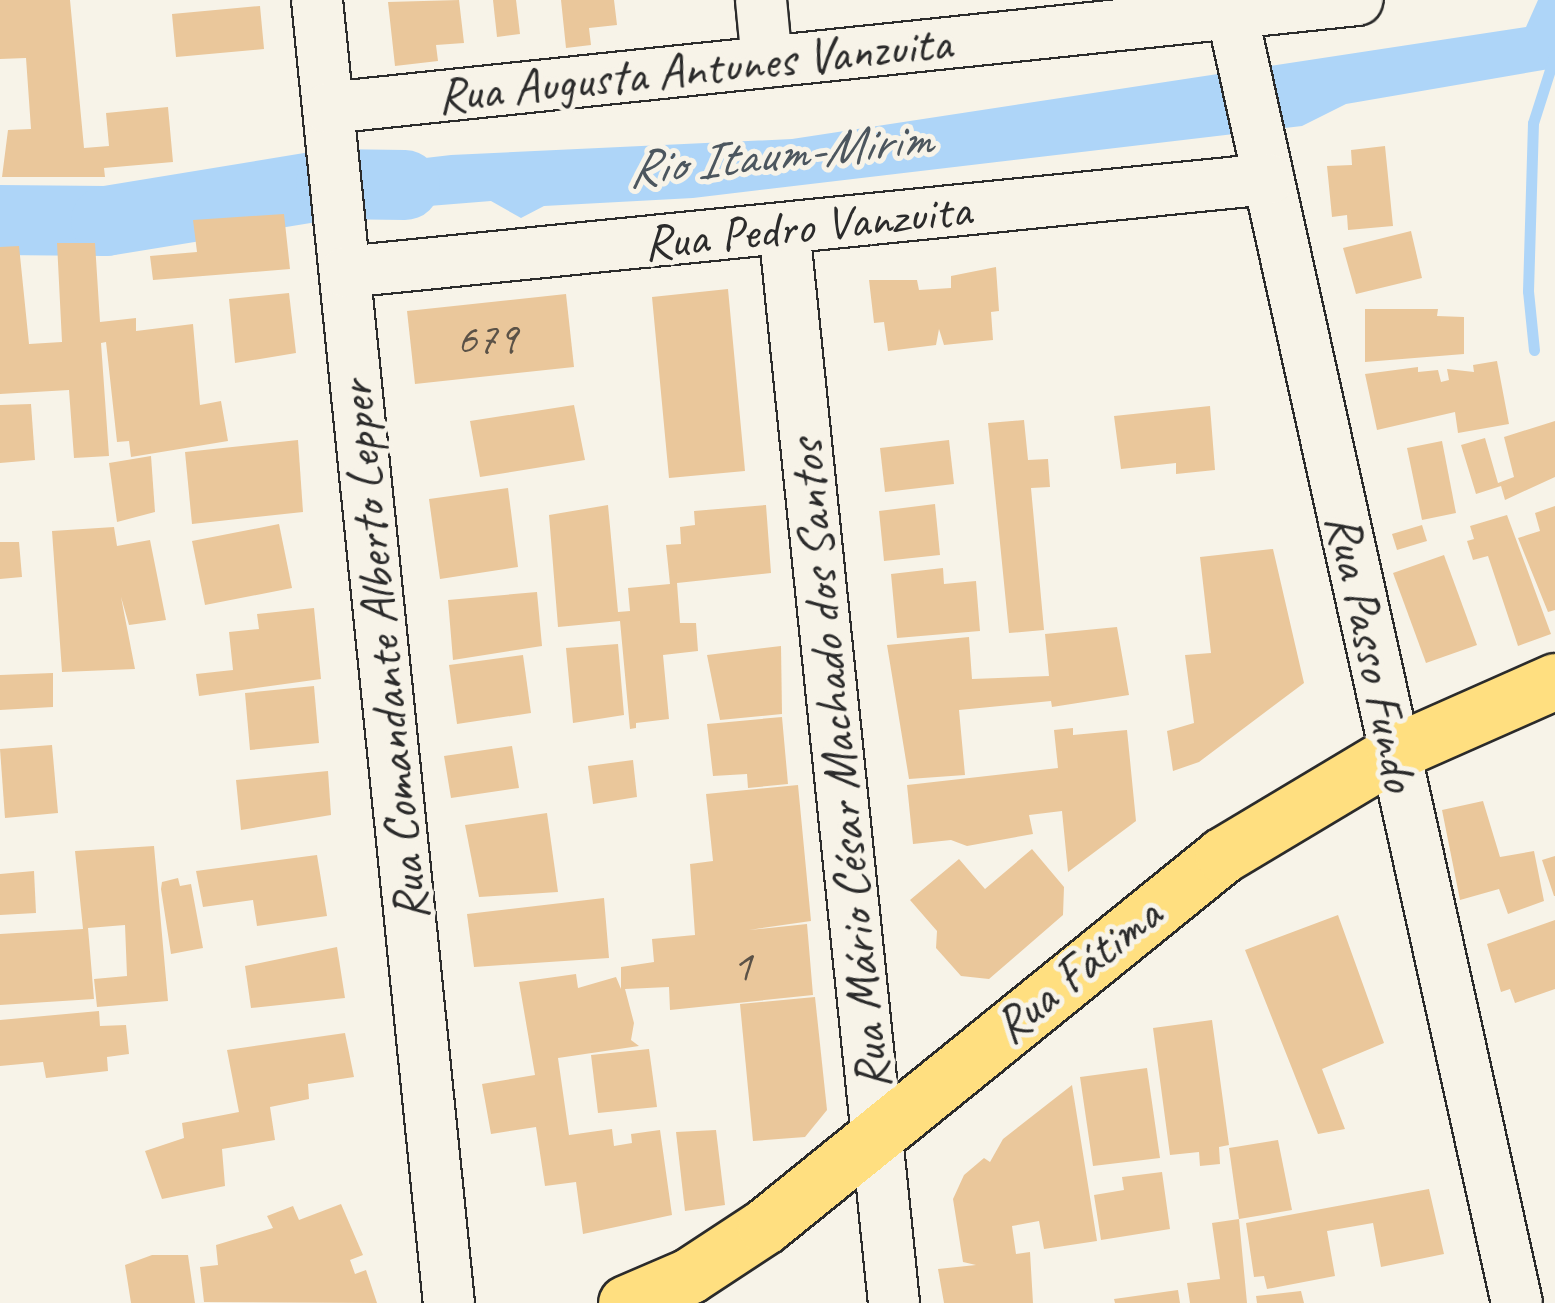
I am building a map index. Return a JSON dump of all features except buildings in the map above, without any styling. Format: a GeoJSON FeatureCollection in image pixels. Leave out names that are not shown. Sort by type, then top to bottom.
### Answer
{"type":"FeatureCollection","features":[{"type":"Feature","properties":{"kind":"main road","name":"Rua Fátima"},"geometry":{"type":"LineString","coordinates":[[626,1303],[688,1276],[765,1226],[1168,895],[1325,790],[1395,752],[1555,681]]}},
{"type":"Feature","properties":{"kind":"street","name":"Rua Comandante Alberto Lepper"},"geometry":{"type":"LineString","coordinates":[[317,0],[449,1303]]}},
{"type":"Feature","properties":{"kind":"street"},"geometry":{"type":"LineString","coordinates":[[761,0],[767,62]]}},
{"type":"Feature","properties":{"kind":"street","name":"Rua Augusta Antunes Vanzuita"},"geometry":{"type":"LineString","coordinates":[[330,124],[767,62],[1232,17],[1357,0]]}},
{"type":"Feature","properties":{"kind":"street","name":"Rua Passo Fundo"},"geometry":{"type":"LineString","coordinates":[[1232,17],[1517,1303]]}},
{"type":"Feature","properties":{"kind":"street","name":"Rua Pedro Vanzuita"},"geometry":{"type":"LineString","coordinates":[[345,272],[784,228],[1265,165]]}},
{"type":"Feature","properties":{"kind":"street","name":"Rua Mário César Machado dos Santos"},"geometry":{"type":"LineString","coordinates":[[784,228],[894,1303]]}},
{"type":"Feature","properties":{"kind":"water","name":"Rio Itaum-Mirim"},"geometry":{"type":"Polygon","coordinates":[[[1538,0],[1555,0],[1555,68],[1346,104],[1302,126],[693,198],[544,206],[521,218],[491,201],[342,213],[339,168],[451,155],[792,139],[1526,27],[1538,0]]]}},
{"type":"Feature","properties":{"kind":"waterway"},"geometry":{"type":"LineString","coordinates":[[1534,350],[1528,291],[1533,123],[1555,54]]}},
{"type":"Feature","properties":{"kind":"waterway","name":"Rio Itaum-Mirim"},"geometry":{"type":"LineString","coordinates":[[0,220],[106,221],[331,184],[405,185]]}}]}
